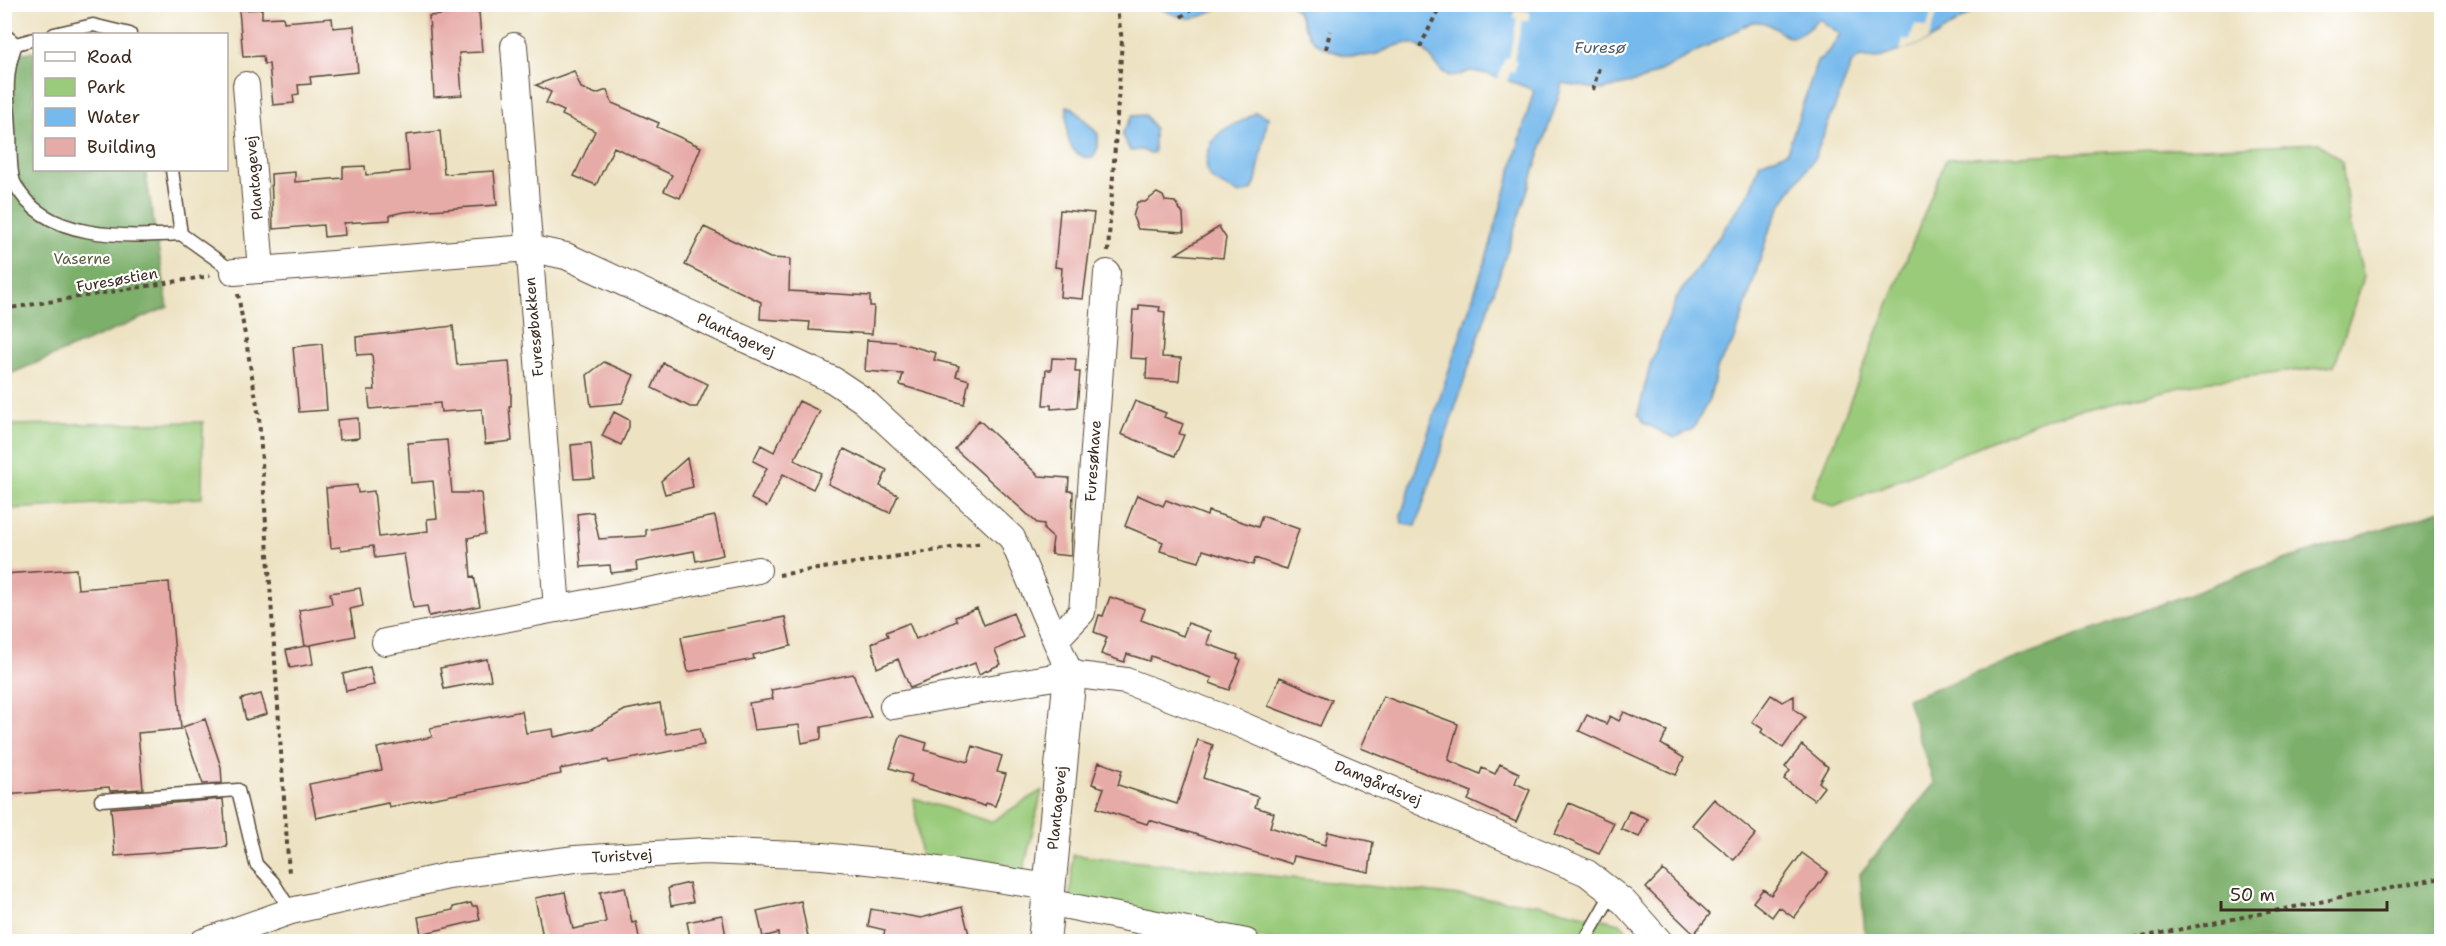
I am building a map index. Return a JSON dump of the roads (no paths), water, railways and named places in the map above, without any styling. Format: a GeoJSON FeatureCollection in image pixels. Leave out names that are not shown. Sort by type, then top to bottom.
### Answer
{"type":"FeatureCollection","features":[{"type":"Feature","properties":{"kind":"street","name":"Furesøbakken"},"geometry":{"type":"LineString","coordinates":[[514,46],[557,609]]}},
{"type":"Feature","properties":{"kind":"street","name":"Plantagevej"},"geometry":{"type":"LineString","coordinates":[[246,86],[261,270]]}},
{"type":"Feature","properties":{"kind":"street","name":"Plantagevej"},"geometry":{"type":"LineString","coordinates":[[234,272],[528,248],[566,256],[833,380],[863,400],[1012,538],[1057,638],[1070,674],[1044,942]]}},
{"type":"Feature","properties":{"kind":"street","name":"Furesøhave"},"geometry":{"type":"LineString","coordinates":[[1057,638],[1082,612],[1107,273]]}},
{"type":"Feature","properties":{"kind":"street"},"geometry":{"type":"LineString","coordinates":[[385,642],[758,570]]}},
{"type":"Feature","properties":{"kind":"street"},"geometry":{"type":"LineString","coordinates":[[893,706],[1070,674]]}},
{"type":"Feature","properties":{"kind":"street","name":"Damgårdsvej"},"geometry":{"type":"LineString","coordinates":[[1070,674],[1126,681],[1230,720],[1587,873],[1624,902],[1660,942]]}},
{"type":"Feature","properties":{"kind":"street","name":"Turistvej"},"geometry":{"type":"LineString","coordinates":[[203,942],[291,911],[448,876],[575,859],[704,851],[823,856],[913,866],[1048,894],[1246,942]]}},
{"type":"Feature","properties":{"kind":"lane"},"geometry":{"type":"LineString","coordinates":[[58,33],[93,25],[126,33]]}},
{"type":"Feature","properties":{"kind":"lane"},"geometry":{"type":"LineString","coordinates":[[4,34],[16,44]]}},
{"type":"Feature","properties":{"kind":"lane"},"geometry":{"type":"LineString","coordinates":[[16,44],[33,39]]}},
{"type":"Feature","properties":{"kind":"lane"},"geometry":{"type":"LineString","coordinates":[[16,44],[7,68],[14,183],[34,211],[59,226],[137,236],[180,234],[234,272]]}},
{"type":"Feature","properties":{"kind":"lane"},"geometry":{"type":"LineString","coordinates":[[172,171],[180,234]]}},
{"type":"Feature","properties":{"kind":"lane"},"geometry":{"type":"LineString","coordinates":[[101,800],[238,790],[256,864],[273,882],[291,911]]}},
{"type":"Feature","properties":{"kind":"lane"},"geometry":{"type":"LineString","coordinates":[[1584,942],[1612,893]]}},
{"type":"Feature","properties":{"kind":"water"},"geometry":{"type":"Polygon","coordinates":[[[1154,5],[1222,5],[1204,16],[1188,18],[1154,5]]]}},
{"type":"Feature","properties":{"kind":"water","name":"Furesø"},"geometry":{"type":"Polygon","coordinates":[[[1291,5],[1984,5],[1928,41],[1876,59],[1860,57],[1852,63],[1815,157],[1784,200],[1770,228],[1735,339],[1718,366],[1709,400],[1693,429],[1674,438],[1644,423],[1638,414],[1650,365],[1677,297],[1749,193],[1760,163],[1787,152],[1817,62],[1831,49],[1840,34],[1819,19],[1796,36],[1789,37],[1771,26],[1752,22],[1643,80],[1602,90],[1563,83],[1416,526],[1402,524],[1401,515],[1489,249],[1534,90],[1496,76],[1472,71],[1450,76],[1440,69],[1423,50],[1412,44],[1402,44],[1367,56],[1332,51],[1312,39],[1300,16],[1291,5]]]}},
{"type":"Feature","properties":{"kind":"water"},"geometry":{"type":"Polygon","coordinates":[[[1067,106],[1073,108],[1098,134],[1098,147],[1093,158],[1084,157],[1072,147],[1067,132],[1067,106]]]}},
{"type":"Feature","properties":{"kind":"water"},"geometry":{"type":"Polygon","coordinates":[[[1255,112],[1268,117],[1256,181],[1252,190],[1240,194],[1214,181],[1207,170],[1208,155],[1213,141],[1222,131],[1255,112]]]}},
{"type":"Feature","properties":{"kind":"water"},"geometry":{"type":"Polygon","coordinates":[[[1145,115],[1154,128],[1154,152],[1150,154],[1142,150],[1130,151],[1122,134],[1132,116],[1145,115]]]}},
{"type":"Feature","properties":{"kind":"park label","name":"Vaserne"},"geometry":{"type":"Point","coordinates":[82,259]}}]}
